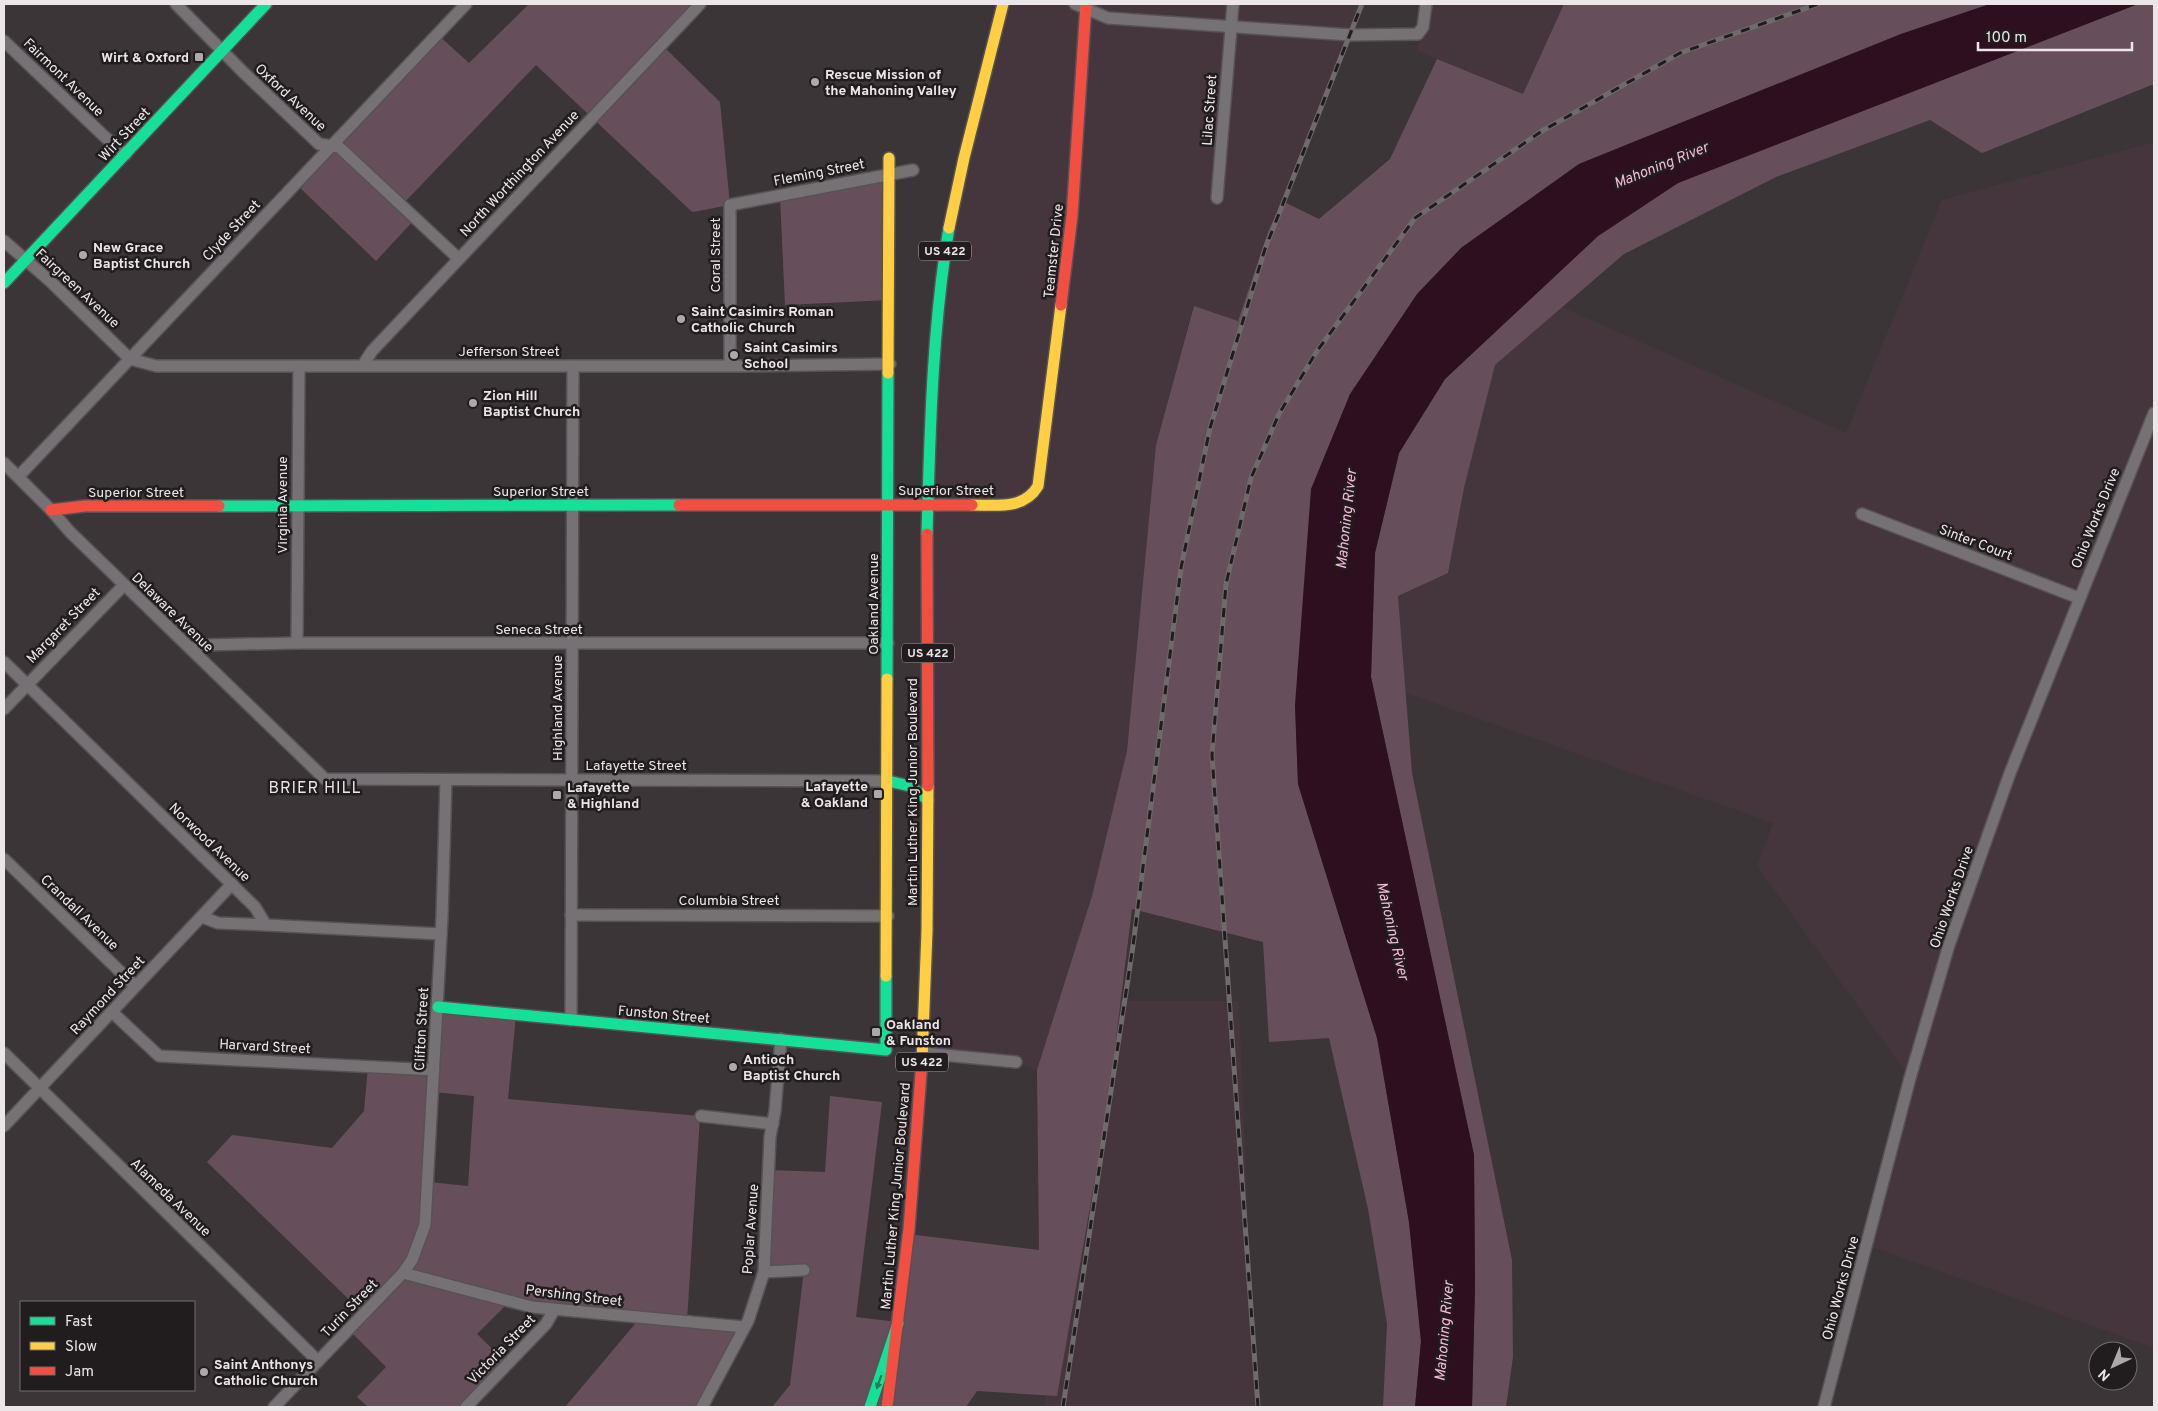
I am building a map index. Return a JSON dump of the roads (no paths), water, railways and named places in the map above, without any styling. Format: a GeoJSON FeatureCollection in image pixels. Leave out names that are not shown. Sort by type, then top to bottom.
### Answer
{"type":"FeatureCollection","features":[{"type":"Feature","properties":{"kind":"main road","name":"Wirt Street"},"geometry":{"type":"LineString","coordinates":[[4,283],[266,4]]}},
{"type":"Feature","properties":{"kind":"main road","name":"Martin Luther King Junior Boulevard"},"geometry":{"type":"LineString","coordinates":[[887,1407],[909,1223],[922,1053],[928,800],[928,572],[926,549],[932,360],[945,250],[966,145],[1003,4]]}},
{"type":"Feature","properties":{"kind":"main road","name":"Teamster Drive"},"geometry":{"type":"LineString","coordinates":[[1030,498],[1040,481],[1064,293],[1076,174],[1082,5]]}},
{"type":"Feature","properties":{"kind":"main road","name":"Oakland Avenue"},"geometry":{"type":"LineString","coordinates":[[886,1050],[890,364],[889,158]]}},
{"type":"Feature","properties":{"kind":"main road","name":"Superior Street"},"geometry":{"type":"LineString","coordinates":[[51,510],[84,506],[1010,505],[1024,502],[1030,498]]}},
{"type":"Feature","properties":{"kind":"main road"},"geometry":{"type":"LineString","coordinates":[[888,781],[913,785],[928,800]]}},
{"type":"Feature","properties":{"kind":"main road","name":"Funston Street"},"geometry":{"type":"LineString","coordinates":[[438,1008],[886,1050]]}},
{"type":"Feature","properties":{"kind":"main road"},"geometry":{"type":"LineString","coordinates":[[870,1407],[898,1323]]}},
{"type":"Feature","properties":{"kind":"street","name":"Oxford Avenue"},"geometry":{"type":"LineString","coordinates":[[176,4],[243,72],[319,144],[339,148],[459,259]]}},
{"type":"Feature","properties":{"kind":"street","name":"Clyde Street"},"geometry":{"type":"LineString","coordinates":[[18,477],[466,4]]}},
{"type":"Feature","properties":{"kind":"street","name":"North Worthington Avenue"},"geometry":{"type":"LineString","coordinates":[[364,365],[372,351],[700,4]]}},
{"type":"Feature","properties":{"kind":"street","name":"Lilac Street"},"geometry":{"type":"LineString","coordinates":[[1217,198],[1233,4]]}},
{"type":"Feature","properties":{"kind":"street"},"geometry":{"type":"LineString","coordinates":[[1082,5],[1108,18],[1350,35],[1410,35],[1418,34],[1422,30],[1426,4]]}},
{"type":"Feature","properties":{"kind":"street","name":"Fairmont Avenue"},"geometry":{"type":"LineString","coordinates":[[4,41],[105,137],[126,154]]}},
{"type":"Feature","properties":{"kind":"street","name":"Fleming Street"},"geometry":{"type":"LineString","coordinates":[[730,205],[913,170]]}},
{"type":"Feature","properties":{"kind":"street","name":"Coral Street"},"geometry":{"type":"LineString","coordinates":[[730,205],[730,365]]}},
{"type":"Feature","properties":{"kind":"street","name":"Fairgreen Avenue"},"geometry":{"type":"LineString","coordinates":[[4,241],[50,281],[130,359]]}},
{"type":"Feature","properties":{"kind":"street","name":"Jefferson Street"},"geometry":{"type":"LineString","coordinates":[[130,359],[156,366],[890,364]]}},
{"type":"Feature","properties":{"kind":"street","name":"Virginia Avenue"},"geometry":{"type":"LineString","coordinates":[[297,644],[299,366]]}},
{"type":"Feature","properties":{"kind":"street","name":"Highland Avenue"},"geometry":{"type":"LineString","coordinates":[[571,1020],[573,366]]}},
{"type":"Feature","properties":{"kind":"street","name":"Ohio Works Drive"},"geometry":{"type":"LineString","coordinates":[[1824,1407],[1910,1078],[1949,945],[2010,773],[2154,413]]}},
{"type":"Feature","properties":{"kind":"street","name":"Delaware Avenue"},"geometry":{"type":"LineString","coordinates":[[4,463],[70,532],[325,779]]}},
{"type":"Feature","properties":{"kind":"street","name":"Sinter Court"},"geometry":{"type":"LineString","coordinates":[[1862,514],[2079,598]]}},
{"type":"Feature","properties":{"kind":"street","name":"Margaret Street"},"geometry":{"type":"LineString","coordinates":[[4,709],[124,585]]}},
{"type":"Feature","properties":{"kind":"street","name":"Seneca Street"},"geometry":{"type":"LineString","coordinates":[[191,649],[202,645],[297,644],[888,643]]}},
{"type":"Feature","properties":{"kind":"street","name":"Norwood Avenue"},"geometry":{"type":"LineString","coordinates":[[4,662],[255,907],[266,925]]}},
{"type":"Feature","properties":{"kind":"street","name":"Lafayette Street"},"geometry":{"type":"LineString","coordinates":[[325,779],[888,781]]}},
{"type":"Feature","properties":{"kind":"street","name":"Clifton Street"},"geometry":{"type":"LineString","coordinates":[[403,1273],[412,1260],[425,1225],[438,1008],[446,780]]}},
{"type":"Feature","properties":{"kind":"street","name":"Crandall Avenue"},"geometry":{"type":"LineString","coordinates":[[4,859],[135,986]]}},
{"type":"Feature","properties":{"kind":"street","name":"Raymond Street"},"geometry":{"type":"LineString","coordinates":[[4,1126],[232,884]]}},
{"type":"Feature","properties":{"kind":"street","name":"Columbia Street"},"geometry":{"type":"LineString","coordinates":[[571,915],[888,916]]}},
{"type":"Feature","properties":{"kind":"street"},"geometry":{"type":"LineString","coordinates":[[202,917],[218,923],[441,934]]}},
{"type":"Feature","properties":{"kind":"street","name":"Harvard Street"},"geometry":{"type":"LineString","coordinates":[[112,1012],[159,1056],[434,1070]]}},
{"type":"Feature","properties":{"kind":"street","name":"Poplar Avenue"},"geometry":{"type":"LineString","coordinates":[[702,1407],[744,1327],[764,1272],[770,1137],[776,1111],[781,1039]]}},
{"type":"Feature","properties":{"kind":"street","name":"Alameda Avenue"},"geometry":{"type":"LineString","coordinates":[[4,1053],[318,1361]]}},
{"type":"Feature","properties":{"kind":"street"},"geometry":{"type":"LineString","coordinates":[[922,1053],[1016,1062]]}},
{"type":"Feature","properties":{"kind":"street"},"geometry":{"type":"LineString","coordinates":[[701,1116],[773,1124]]}},
{"type":"Feature","properties":{"kind":"street"},"geometry":{"type":"LineString","coordinates":[[764,1272],[804,1270]]}},
{"type":"Feature","properties":{"kind":"street","name":"Pershing Street"},"geometry":{"type":"LineString","coordinates":[[403,1273],[532,1307],[744,1327]]}},
{"type":"Feature","properties":{"kind":"street","name":"Turin Street"},"geometry":{"type":"LineString","coordinates":[[274,1407],[403,1273]]}},
{"type":"Feature","properties":{"kind":"street","name":"Victoria Street"},"geometry":{"type":"LineString","coordinates":[[466,1407],[546,1324],[554,1310]]}},
{"type":"Feature","properties":{"kind":"water","name":"Mahoning River"},"geometry":{"type":"Polygon","coordinates":[[[1990,4],[2138,4],[1678,183],[1598,236],[1445,379],[1399,453],[1375,553],[1371,677],[1474,1155],[1475,1287],[1472,1407],[1415,1407],[1421,1341],[1409,1222],[1377,1038],[1298,784],[1295,705],[1311,489],[1350,394],[1417,294],[1461,248],[1579,164],[1901,34],[1990,4]]]}},
{"type":"Feature","properties":{"kind":"railway"},"geometry":{"type":"LineString","coordinates":[[1063,1407],[1133,946],[1181,568],[1210,428],[1265,249],[1362,4]]}},
{"type":"Feature","properties":{"kind":"railway"},"geometry":{"type":"LineString","coordinates":[[1258,1407],[1212,755],[1226,584],[1251,478],[1279,414],[1317,351],[1415,218],[1542,131],[1680,53],[1818,4]]}},
{"type":"Feature","properties":{"kind":"place","name":"Wirt & Oxford"},"geometry":{"type":"Point","coordinates":[199,57]}},
{"type":"Feature","properties":{"kind":"place","name":"Rescue Mission of the Mahoning Valley"},"geometry":{"type":"Point","coordinates":[815,82]}},
{"type":"Feature","properties":{"kind":"place","name":"New Grace Baptist Church"},"geometry":{"type":"Point","coordinates":[83,255]}},
{"type":"Feature","properties":{"kind":"place","name":"Saint Casimirs Roman Catholic Church"},"geometry":{"type":"Point","coordinates":[681,319]}},
{"type":"Feature","properties":{"kind":"place","name":"Saint Casimirs School"},"geometry":{"type":"Point","coordinates":[734,355]}},
{"type":"Feature","properties":{"kind":"place","name":"Zion Hill Baptist Church"},"geometry":{"type":"Point","coordinates":[473,403]}},
{"type":"Feature","properties":{"kind":"place","name":"Lafayette & Oakland"},"geometry":{"type":"Point","coordinates":[878,794]}},
{"type":"Feature","properties":{"kind":"place","name":"Lafayette & Highland"},"geometry":{"type":"Point","coordinates":[557,795]}},
{"type":"Feature","properties":{"kind":"place","name":"Oakland & Funston"},"geometry":{"type":"Point","coordinates":[876,1032]}},
{"type":"Feature","properties":{"kind":"place","name":"Antioch Baptist Church"},"geometry":{"type":"Point","coordinates":[733,1067]}},
{"type":"Feature","properties":{"kind":"place","name":"Saint Anthonys Catholic Church"},"geometry":{"type":"Point","coordinates":[204,1372]}},
{"type":"Feature","properties":{"kind":"district","name":"BRIER HILL"},"geometry":{"type":"Point","coordinates":[315,787]}}]}
